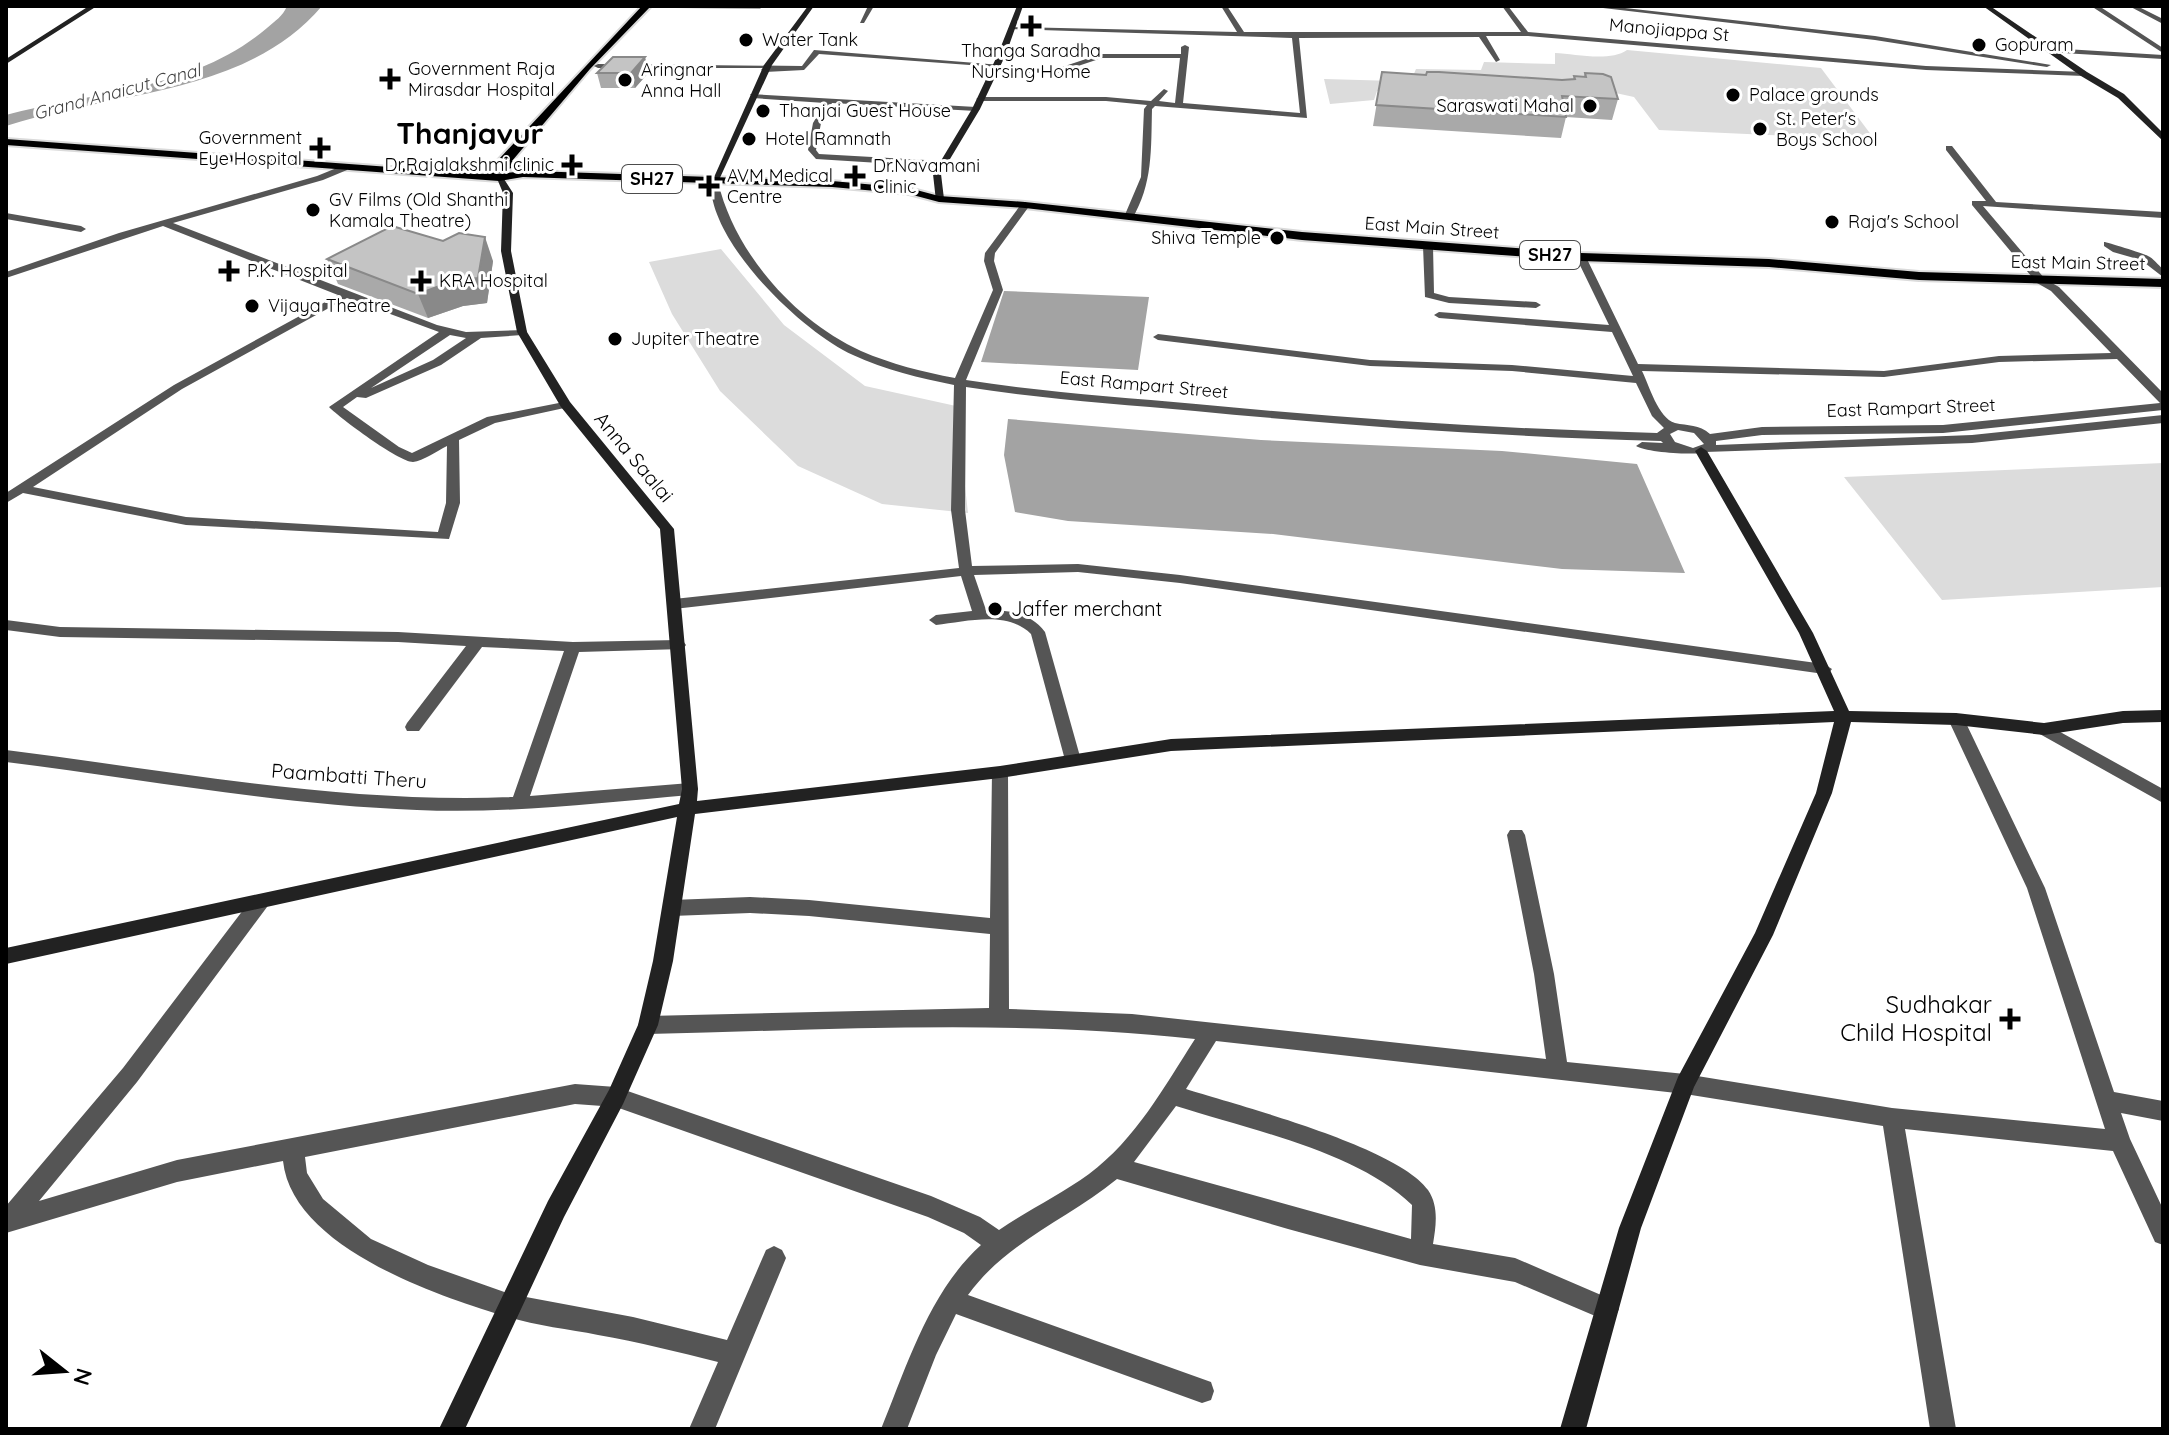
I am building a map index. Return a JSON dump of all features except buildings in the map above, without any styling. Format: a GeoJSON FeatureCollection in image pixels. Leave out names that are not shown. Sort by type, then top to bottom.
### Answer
{"type":"FeatureCollection","features":[{"type":"Feature","properties":{"kind":"main road"},"geometry":{"type":"LineString","coordinates":[[497,172],[542,116],[647,6]]}},
{"type":"Feature","properties":{"kind":"main road"},"geometry":{"type":"LineString","coordinates":[[8,142],[344,168],[440,173],[523,170],[534,142],[598,66],[656,6]]}},
{"type":"Feature","properties":{"kind":"main road","name":"SH27"},"geometry":{"type":"LineString","coordinates":[[523,170],[714,182],[832,184],[909,191],[939,199]]}},
{"type":"Feature","properties":{"kind":"main road","name":"East Main Street"},"geometry":{"type":"LineString","coordinates":[[939,199],[1428,246],[1581,257],[1769,263],[1919,276],[2163,283]]}},
{"type":"Feature","properties":{"kind":"street"},"geometry":{"type":"LineString","coordinates":[[6,62],[94,6]]}},
{"type":"Feature","properties":{"kind":"street"},"geometry":{"type":"LineString","coordinates":[[714,182],[766,68],[811,6]]}},
{"type":"Feature","properties":{"kind":"street"},"geometry":{"type":"LineString","coordinates":[[862,22],[871,6]]}},
{"type":"Feature","properties":{"kind":"street"},"geometry":{"type":"LineString","coordinates":[[939,199],[937,174],[976,109],[1020,6]]}},
{"type":"Feature","properties":{"kind":"street"},"geometry":{"type":"LineString","coordinates":[[1224,6],[1242,34]]}},
{"type":"Feature","properties":{"kind":"street"},"geometry":{"type":"LineString","coordinates":[[1505,6],[1526,34]]}},
{"type":"Feature","properties":{"kind":"street"},"geometry":{"type":"LineString","coordinates":[[1589,6],[1720,20],[2074,67]]}},
{"type":"Feature","properties":{"kind":"street"},"geometry":{"type":"LineString","coordinates":[[1733,6],[1742,6]]}},
{"type":"Feature","properties":{"kind":"street"},"geometry":{"type":"LineString","coordinates":[[1986,6],[2121,96],[2163,138]]}},
{"type":"Feature","properties":{"kind":"street"},"geometry":{"type":"LineString","coordinates":[[2094,6],[2163,54]]}},
{"type":"Feature","properties":{"kind":"street"},"geometry":{"type":"LineString","coordinates":[[2132,6],[2163,22]]}},
{"type":"Feature","properties":{"kind":"street"},"geometry":{"type":"LineString","coordinates":[[1718,7],[1720,20]]}},
{"type":"Feature","properties":{"kind":"street"},"geometry":{"type":"LineString","coordinates":[[1622,9],[1627,20]]}},
{"type":"Feature","properties":{"kind":"street","name":"Manojiappa St"},"geometry":{"type":"LineString","coordinates":[[1011,29],[1295,36],[1526,34],[1626,40],[1926,68],[2084,74]]}},
{"type":"Feature","properties":{"kind":"street"},"geometry":{"type":"LineString","coordinates":[[1179,104],[1186,34]]}},
{"type":"Feature","properties":{"kind":"street"},"geometry":{"type":"LineString","coordinates":[[980,99],[1154,102],[1304,116],[1295,36]]}},
{"type":"Feature","properties":{"kind":"street"},"geometry":{"type":"LineString","coordinates":[[1482,36],[1496,60]]}},
{"type":"Feature","properties":{"kind":"street"},"geometry":{"type":"LineString","coordinates":[[2049,50],[2163,54]]}},
{"type":"Feature","properties":{"kind":"street"},"geometry":{"type":"LineString","coordinates":[[598,66],[804,68],[817,52],[1057,71],[1101,56],[1185,56]]}},
{"type":"Feature","properties":{"kind":"street"},"geometry":{"type":"LineString","coordinates":[[1129,217],[1142,195],[1145,181],[1149,151],[1148,109],[1164,91]]}},
{"type":"Feature","properties":{"kind":"street"},"geometry":{"type":"LineString","coordinates":[[753,96],[976,109]]}},
{"type":"Feature","properties":{"kind":"street"},"geometry":{"type":"LineString","coordinates":[[830,100],[815,128],[812,150],[816,156],[943,164]]}},
{"type":"Feature","properties":{"kind":"street"},"geometry":{"type":"LineString","coordinates":[[1949,148],[1993,204]]}},
{"type":"Feature","properties":{"kind":"street"},"geometry":{"type":"LineString","coordinates":[[6,275],[344,168]]}},
{"type":"Feature","properties":{"kind":"street","name":"Anna Saalai"},"geometry":{"type":"LineString","coordinates":[[452,1429],[556,1209],[616,1097],[648,1025],[690,799],[667,529],[565,404],[522,332],[506,251],[508,193],[523,170]]}},
{"type":"Feature","properties":{"kind":"street"},"geometry":{"type":"LineString","coordinates":[[497,172],[508,193]]}},
{"type":"Feature","properties":{"kind":"street","name":"East Rampart Street"},"geometry":{"type":"LineString","coordinates":[[714,182],[720,208],[734,235],[767,282],[806,322],[856,353],[895,368],[1043,395],[1159,411],[1677,448],[1706,446],[1762,431],[1943,429],[2163,403]]}},
{"type":"Feature","properties":{"kind":"street"},"geometry":{"type":"LineString","coordinates":[[2163,215],[1975,203],[2041,281],[2055,289],[2122,356],[2163,403]]}},
{"type":"Feature","properties":{"kind":"street"},"geometry":{"type":"LineString","coordinates":[[981,617],[966,571],[958,510],[960,381],[998,290],[990,253],[1025,205]]}},
{"type":"Feature","properties":{"kind":"street"},"geometry":{"type":"LineString","coordinates":[[6,216],[81,229]]}},
{"type":"Feature","properties":{"kind":"street"},"geometry":{"type":"LineString","coordinates":[[163,223],[448,331],[477,335],[522,332]]}},
{"type":"Feature","properties":{"kind":"street"},"geometry":{"type":"LineString","coordinates":[[2107,244],[2120,252],[2145,258],[2163,274]]}},
{"type":"Feature","properties":{"kind":"street"},"geometry":{"type":"LineString","coordinates":[[1428,246],[1429,295],[1449,300],[1536,305]]}},
{"type":"Feature","properties":{"kind":"street"},"geometry":{"type":"LineString","coordinates":[[1581,257],[1666,432],[1677,448]]}},
{"type":"Feature","properties":{"kind":"street"},"geometry":{"type":"LineString","coordinates":[[6,499],[178,387],[349,293]]}},
{"type":"Feature","properties":{"kind":"street"},"geometry":{"type":"LineString","coordinates":[[1439,315],[1615,329]]}},
{"type":"Feature","properties":{"kind":"street"},"geometry":{"type":"LineString","coordinates":[[335,407],[448,331]]}},
{"type":"Feature","properties":{"kind":"street"},"geometry":{"type":"LineString","coordinates":[[335,407],[413,375],[464,347],[477,335]]}},
{"type":"Feature","properties":{"kind":"street"},"geometry":{"type":"LineString","coordinates":[[1158,337],[1370,363],[1512,368],[1641,380]]}},
{"type":"Feature","properties":{"kind":"street"},"geometry":{"type":"LineString","coordinates":[[1634,367],[1884,374],[1999,359],[2122,356]]}},
{"type":"Feature","properties":{"kind":"street","name":"East Rampart Street"},"geometry":{"type":"LineString","coordinates":[[1043,395],[1348,420],[1666,432],[1691,428],[1706,446]]}},
{"type":"Feature","properties":{"kind":"street"},"geometry":{"type":"LineString","coordinates":[[335,407],[395,450],[412,458],[491,420],[565,404]]}},
{"type":"Feature","properties":{"kind":"street"},"geometry":{"type":"LineString","coordinates":[[1573,1429],[1630,1228],[1685,1084],[1764,935],[1824,793],[1844,716],[1824,669],[1706,446],[1972,439],[2163,419]]}},
{"type":"Feature","properties":{"kind":"street"},"geometry":{"type":"LineString","coordinates":[[21,489],[186,521],[444,536],[453,503],[453,439]]}},
{"type":"Feature","properties":{"kind":"street"},"geometry":{"type":"LineString","coordinates":[[674,604],[966,571],[1033,568],[1111,570],[1824,669]]}},
{"type":"Feature","properties":{"kind":"street"},"geometry":{"type":"LineString","coordinates":[[936,620],[1014,615],[1032,623],[1038,632],[1073,760]]}},
{"type":"Feature","properties":{"kind":"street"},"geometry":{"type":"LineString","coordinates":[[6,625],[60,632],[479,640],[573,647],[678,645]]}},
{"type":"Feature","properties":{"kind":"street"},"geometry":{"type":"LineString","coordinates":[[413,727],[479,640]]}},
{"type":"Feature","properties":{"kind":"street"},"geometry":{"type":"LineString","coordinates":[[519,803],[573,647]]}},
{"type":"Feature","properties":{"kind":"street"},"geometry":{"type":"LineString","coordinates":[[6,956],[260,902],[690,799],[1000,772],[1171,745],[1844,716],[1956,719],[2044,729],[2123,717],[2163,716]]}},
{"type":"Feature","properties":{"kind":"street"},"geometry":{"type":"LineString","coordinates":[[1956,719],[2036,888],[2120,1141],[2163,1234]]}},
{"type":"Feature","properties":{"kind":"street"},"geometry":{"type":"LineString","coordinates":[[2044,729],[2163,797]]}},
{"type":"Feature","properties":{"kind":"street","name":"Paambatti Theru"},"geometry":{"type":"LineString","coordinates":[[6,756],[257,791],[418,804],[690,799]]}},
{"type":"Feature","properties":{"kind":"street"},"geometry":{"type":"LineString","coordinates":[[999,1017],[1000,772]]}},
{"type":"Feature","properties":{"kind":"street"},"geometry":{"type":"LineString","coordinates":[[1516,835],[1544,974],[1558,1070]]}},
{"type":"Feature","properties":{"kind":"street"},"geometry":{"type":"LineString","coordinates":[[6,1222],[130,1075],[215,966],[260,902]]}},
{"type":"Feature","properties":{"kind":"street"},"geometry":{"type":"LineString","coordinates":[[672,908],[764,906],[999,927]]}},
{"type":"Feature","properties":{"kind":"street"},"geometry":{"type":"LineString","coordinates":[[648,1025],[999,1017],[1132,1023],[1685,1084],[1892,1118],[2120,1141]]}},
{"type":"Feature","properties":{"kind":"street"},"geometry":{"type":"LineString","coordinates":[[894,1429],[937,1326],[971,1272],[998,1243],[1097,1182],[1134,1148],[1211,1032]]}},
{"type":"Feature","properties":{"kind":"street"},"geometry":{"type":"LineString","coordinates":[[6,1222],[177,1171],[575,1094],[616,1097],[931,1207],[972,1225],[998,1243]]}},
{"type":"Feature","properties":{"kind":"street"},"geometry":{"type":"LineString","coordinates":[[1170,1094],[1367,1161],[1404,1183],[1419,1198],[1425,1216],[1420,1253]]}},
{"type":"Feature","properties":{"kind":"street"},"geometry":{"type":"LineString","coordinates":[[2109,1101],[2163,1111]]}},
{"type":"Feature","properties":{"kind":"street"},"geometry":{"type":"LineString","coordinates":[[1892,1118],[1943,1429]]}},
{"type":"Feature","properties":{"kind":"street"},"geometry":{"type":"LineString","coordinates":[[293,1149],[296,1176],[315,1207],[363,1247],[424,1275],[510,1306],[633,1329],[732,1353]]}},
{"type":"Feature","properties":{"kind":"street"},"geometry":{"type":"LineString","coordinates":[[1113,1167],[1420,1253],[1515,1270],[1607,1309]]}},
{"type":"Feature","properties":{"kind":"street"},"geometry":{"type":"LineString","coordinates":[[702,1429],[774,1258]]}},
{"type":"Feature","properties":{"kind":"street"},"geometry":{"type":"LineString","coordinates":[[953,1301],[1202,1391]]}},
{"type":"Feature","properties":{"kind":"shaded area","name":"Palace grounds"},"geometry":{"type":"Polygon","coordinates":[[[1627,50],[1821,68],[1875,140],[1659,130],[1634,97],[1611,92],[1377,91],[1374,100],[1330,104],[1324,79],[1396,81],[1413,76],[1416,69],[1481,70],[1484,62],[1555,64],[1555,53],[1611,56],[1627,50]]]}},
{"type":"Feature","properties":{"kind":"shaded area"},"geometry":{"type":"Polygon","coordinates":[[[721,249],[784,325],[865,386],[956,406],[968,513],[882,504],[798,466],[720,391],[672,314],[649,262],[721,249]]]}},
{"type":"Feature","properties":{"kind":"shaded area"},"geometry":{"type":"Polygon","coordinates":[[[2163,463],[2163,587],[1942,600],[1844,477],[2163,463]]]}},
{"type":"Feature","properties":{"kind":"water","name":"Grand Anaicut Canal"},"geometry":{"type":"Polygon","coordinates":[[[287,6],[322,6],[291,36],[255,58],[216,75],[6,126],[6,115],[142,86],[208,65],[239,49],[281,16],[287,6]]]}},
{"type":"Feature","properties":{"kind":"water"},"geometry":{"type":"Polygon","coordinates":[[[1004,291],[1149,297],[1138,370],[981,362],[1004,291]]]}},
{"type":"Feature","properties":{"kind":"water"},"geometry":{"type":"Polygon","coordinates":[[[1008,419],[1261,440],[1502,451],[1637,464],[1685,573],[1562,569],[1273,534],[1068,521],[1015,512],[1004,455],[1008,419]]]}},
{"type":"Feature","properties":{"kind":"place","name":"Thanga Saradha Nursing Home"},"geometry":{"type":"Point","coordinates":[1031,26]}},
{"type":"Feature","properties":{"kind":"place","name":"Water Tank"},"geometry":{"type":"Point","coordinates":[746,40]}},
{"type":"Feature","properties":{"kind":"place","name":"Gopuram"},"geometry":{"type":"Point","coordinates":[1979,45]}},
{"type":"Feature","properties":{"kind":"place","name":"Government Raja Mirasdar Hospital"},"geometry":{"type":"Point","coordinates":[390,79]}},
{"type":"Feature","properties":{"kind":"place","name":"Aringnar Anna Hall"},"geometry":{"type":"Point","coordinates":[625,80]}},
{"type":"Feature","properties":{"kind":"place","name":"Palace grounds"},"geometry":{"type":"Point","coordinates":[1733,95]}},
{"type":"Feature","properties":{"kind":"place","name":"Saraswati Mahal"},"geometry":{"type":"Point","coordinates":[1590,106]}},
{"type":"Feature","properties":{"kind":"place","name":"Thanjai Guest House"},"geometry":{"type":"Point","coordinates":[763,111]}},
{"type":"Feature","properties":{"kind":"place","name":"St. Peter's Boys School"},"geometry":{"type":"Point","coordinates":[1760,129]}},
{"type":"Feature","properties":{"kind":"place","name":"Hotel Ramnath"},"geometry":{"type":"Point","coordinates":[749,139]}},
{"type":"Feature","properties":{"kind":"place","name":"Government Eye Hospital"},"geometry":{"type":"Point","coordinates":[320,148]}},
{"type":"Feature","properties":{"kind":"place","name":"Dr.Rajalakshmi clinic"},"geometry":{"type":"Point","coordinates":[572,165]}},
{"type":"Feature","properties":{"kind":"place","name":"Dr.Navamani Clinic"},"geometry":{"type":"Point","coordinates":[855,176]}},
{"type":"Feature","properties":{"kind":"place","name":"AVM Medical Centre"},"geometry":{"type":"Point","coordinates":[709,186]}},
{"type":"Feature","properties":{"kind":"place","name":"GV Films (Old Shanthi Kamala Theatre)"},"geometry":{"type":"Point","coordinates":[313,210]}},
{"type":"Feature","properties":{"kind":"place","name":"Raja's School"},"geometry":{"type":"Point","coordinates":[1832,222]}},
{"type":"Feature","properties":{"kind":"place","name":"Shiva Temple"},"geometry":{"type":"Point","coordinates":[1277,238]}},
{"type":"Feature","properties":{"kind":"place","name":"P.K. Hospital"},"geometry":{"type":"Point","coordinates":[229,271]}},
{"type":"Feature","properties":{"kind":"place","name":"KRA Hospital"},"geometry":{"type":"Point","coordinates":[421,281]}},
{"type":"Feature","properties":{"kind":"place","name":"Vijaya Theatre"},"geometry":{"type":"Point","coordinates":[252,306]}},
{"type":"Feature","properties":{"kind":"place","name":"Jupiter Theatre"},"geometry":{"type":"Point","coordinates":[615,339]}},
{"type":"Feature","properties":{"kind":"place","name":"Jaffer merchant"},"geometry":{"type":"Point","coordinates":[995,609]}},
{"type":"Feature","properties":{"kind":"place","name":"Sudhakar Child Hospital"},"geometry":{"type":"Point","coordinates":[2010,1019]}},
{"type":"Feature","properties":{"kind":"district","name":"Thanjavur"},"geometry":{"type":"Point","coordinates":[470,134]}}]}
